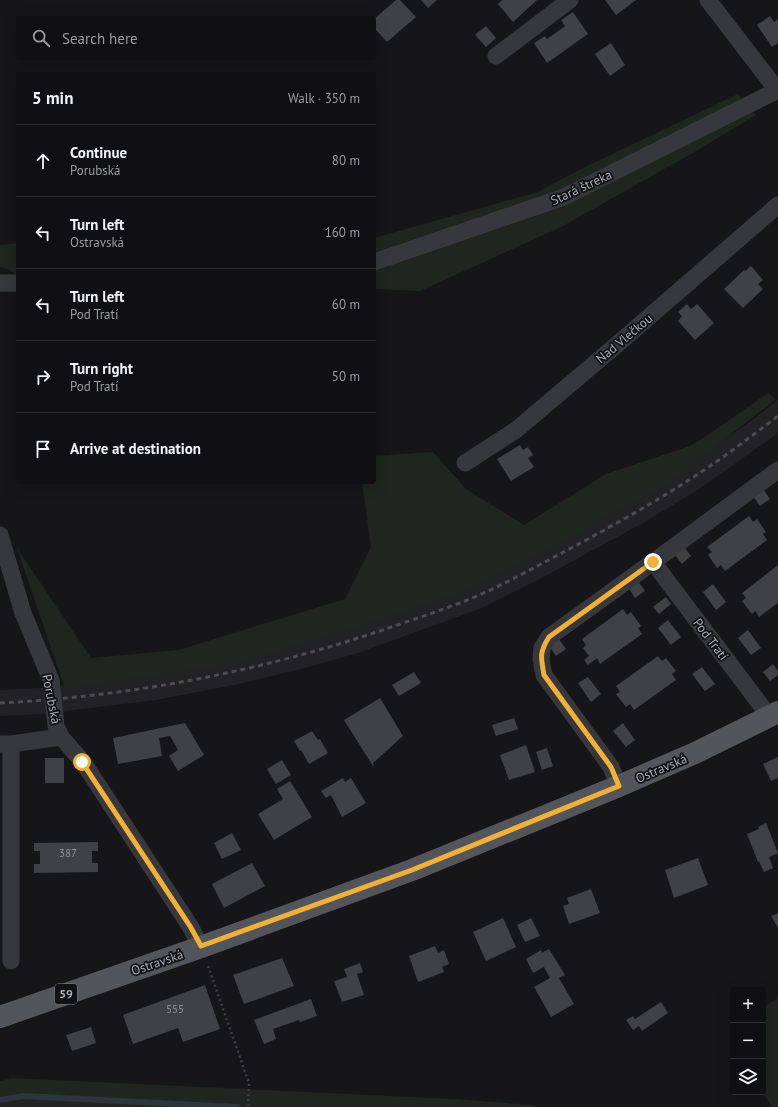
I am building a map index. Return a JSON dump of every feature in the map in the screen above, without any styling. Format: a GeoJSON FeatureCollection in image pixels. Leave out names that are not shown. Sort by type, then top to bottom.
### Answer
{"type":"FeatureCollection","features":[{"type":"Feature","properties":{"kind":"main road","name":"Ostravská"},"geometry":{"type":"LineString","coordinates":[[0,1017],[412,870],[619,786],[695,753],[773,714]]}},
{"type":"Feature","properties":{"kind":"street"},"geometry":{"type":"LineString","coordinates":[[496,56],[570,0]]}},
{"type":"Feature","properties":{"kind":"street"},"geometry":{"type":"LineString","coordinates":[[708,0],[778,90]]}},
{"type":"Feature","properties":{"kind":"street","name":"Stará štreka"},"geometry":{"type":"LineString","coordinates":[[376,261],[564,198],[778,90]]}},
{"type":"Feature","properties":{"kind":"street","name":"Nad Vlečkou"},"geometry":{"type":"LineString","coordinates":[[464,463],[516,430],[778,205]]}},
{"type":"Feature","properties":{"kind":"street"},"geometry":{"type":"LineString","coordinates":[[0,283],[16,283]]}},
{"type":"Feature","properties":{"kind":"street"},"geometry":{"type":"LineString","coordinates":[[619,786],[611,767],[544,675],[541,659],[542,648],[549,637],[778,470]]}},
{"type":"Feature","properties":{"kind":"street","name":"Porubská"},"geometry":{"type":"LineString","coordinates":[[0,535],[23,613],[51,680],[56,726],[61,738],[82,762],[190,926],[201,946]]}},
{"type":"Feature","properties":{"kind":"street","name":"Pod Tratí"},"geometry":{"type":"LineString","coordinates":[[653,562],[773,714]]}},
{"type":"Feature","properties":{"kind":"street"},"geometry":{"type":"LineString","coordinates":[[11,961],[5,744],[61,738]]}},
{"type":"Feature","properties":{"kind":"path"},"geometry":{"type":"LineString","coordinates":[[201,946],[249,1083],[248,1107]]}},
{"type":"Feature","properties":{"kind":"shaded area"},"geometry":{"type":"Polygon","coordinates":[[[738,94],[756,115],[691,154],[561,227],[420,291],[376,289],[376,237],[538,192],[581,169],[738,94]]]}},
{"type":"Feature","properties":{"kind":"shaded area"},"geometry":{"type":"Polygon","coordinates":[[[16,243],[16,274],[8,269],[0,267],[0,245],[16,243]]]}},
{"type":"Feature","properties":{"kind":"shaded area"},"geometry":{"type":"Polygon","coordinates":[[[768,393],[776,399],[670,482],[562,541],[460,594],[237,663],[65,689],[17,548],[91,658],[178,650],[345,599],[371,547],[362,484],[376,484],[376,456],[433,452],[466,489],[524,525],[606,474],[690,446],[768,393]]]}},
{"type":"Feature","properties":{"kind":"shaded area"},"geometry":{"type":"Polygon","coordinates":[[[778,400],[778,433],[763,444],[696,491],[643,523],[538,580],[482,608],[358,653],[301,669],[234,685],[156,700],[41,714],[0,716],[0,690],[38,688],[152,675],[682,469],[778,400]]]}},
{"type":"Feature","properties":{"kind":"shaded area"},"geometry":{"type":"Polygon","coordinates":[[[778,998],[778,1107],[772,1107],[764,1095],[766,1095],[766,1005],[778,998]]]}},
{"type":"Feature","properties":{"kind":"shaded area"},"geometry":{"type":"Polygon","coordinates":[[[12,1078],[454,1099],[532,1105],[535,1107],[0,1107],[0,1081],[12,1078]]]}},
{"type":"Feature","properties":{"kind":"building"},"geometry":{"type":"Polygon","coordinates":[[[396,0],[400,0],[416,17],[387,42],[376,30],[376,17],[396,0]]]}},
{"type":"Feature","properties":{"kind":"building"},"geometry":{"type":"Polygon","coordinates":[[[421,0],[437,0],[428,8],[421,0]]]}},
{"type":"Feature","properties":{"kind":"building"},"geometry":{"type":"Polygon","coordinates":[[[502,0],[537,0],[513,22],[498,4],[502,0]]]}},
{"type":"Feature","properties":{"kind":"building"},"geometry":{"type":"Polygon","coordinates":[[[605,0],[636,0],[616,15],[605,0]]]}},
{"type":"Feature","properties":{"kind":"building"},"geometry":{"type":"Polygon","coordinates":[[[573,12],[588,34],[547,63],[534,43],[545,36],[547,39],[565,26],[561,20],[573,12]]]}},
{"type":"Feature","properties":{"kind":"building"},"geometry":{"type":"Polygon","coordinates":[[[770,16],[774,22],[778,19],[778,43],[772,47],[757,25],[770,16]]]}},
{"type":"Feature","properties":{"kind":"building"},"geometry":{"type":"Polygon","coordinates":[[[486,26],[496,38],[486,47],[475,35],[486,26]]]}},
{"type":"Feature","properties":{"kind":"building"},"geometry":{"type":"Polygon","coordinates":[[[611,43],[625,65],[610,76],[595,54],[611,43]]]}},
{"type":"Feature","properties":{"kind":"building"},"geometry":{"type":"Polygon","coordinates":[[[751,266],[763,280],[758,284],[763,289],[743,308],[724,289],[744,270],[745,271],[751,266]]]}},
{"type":"Feature","properties":{"kind":"building"},"geometry":{"type":"Polygon","coordinates":[[[687,304],[691,309],[697,304],[714,323],[695,340],[678,321],[682,316],[678,312],[687,304]]]}},
{"type":"Feature","properties":{"kind":"building"},"geometry":{"type":"Polygon","coordinates":[[[520,445],[523,450],[528,447],[533,455],[528,458],[534,467],[511,481],[497,459],[520,445]]]}},
{"type":"Feature","properties":{"kind":"building"},"geometry":{"type":"Polygon","coordinates":[[[763,489],[770,499],[760,506],[753,496],[763,489]]]}},
{"type":"Feature","properties":{"kind":"building"},"geometry":{"type":"Polygon","coordinates":[[[749,516],[753,522],[757,519],[766,532],[763,534],[767,540],[725,571],[721,565],[717,568],[708,555],[712,552],[707,547],[749,516]]]}},
{"type":"Feature","properties":{"kind":"building"},"geometry":{"type":"Polygon","coordinates":[[[684,547],[691,556],[682,564],[674,554],[684,547]]]}},
{"type":"Feature","properties":{"kind":"building"},"geometry":{"type":"Polygon","coordinates":[[[778,565],[778,603],[759,617],[755,611],[752,614],[742,601],[746,598],[742,593],[778,565]]]}},
{"type":"Feature","properties":{"kind":"building"},"geometry":{"type":"Polygon","coordinates":[[[637,580],[645,591],[635,598],[628,587],[637,580]]]}},
{"type":"Feature","properties":{"kind":"building"},"geometry":{"type":"Polygon","coordinates":[[[713,584],[726,602],[716,610],[703,592],[713,584]]]}},
{"type":"Feature","properties":{"kind":"building"},"geometry":{"type":"Polygon","coordinates":[[[666,597],[671,604],[659,614],[653,607],[666,597]]]}},
{"type":"Feature","properties":{"kind":"building"},"geometry":{"type":"Polygon","coordinates":[[[623,609],[627,615],[631,612],[641,626],[638,628],[642,634],[600,664],[597,658],[588,665],[584,660],[589,656],[583,648],[586,645],[582,639],[623,609]]]}},
{"type":"Feature","properties":{"kind":"building"},"geometry":{"type":"Polygon","coordinates":[[[668,620],[681,637],[671,645],[658,628],[668,620]]]}},
{"type":"Feature","properties":{"kind":"building"},"geometry":{"type":"Polygon","coordinates":[[[748,630],[761,648],[751,655],[738,638],[748,630]]]}},
{"type":"Feature","properties":{"kind":"building"},"geometry":{"type":"Polygon","coordinates":[[[559,639],[566,649],[556,656],[549,646],[559,639]]]}},
{"type":"Feature","properties":{"kind":"building"},"geometry":{"type":"Polygon","coordinates":[[[658,656],[662,661],[666,658],[676,671],[672,674],[676,680],[634,710],[630,704],[626,707],[616,694],[620,692],[616,686],[658,656]]]}},
{"type":"Feature","properties":{"kind":"building"},"geometry":{"type":"Polygon","coordinates":[[[773,664],[778,671],[778,675],[770,681],[763,672],[773,664]]]}},
{"type":"Feature","properties":{"kind":"building"},"geometry":{"type":"Polygon","coordinates":[[[702,667],[715,684],[705,691],[692,674],[702,667]]]}},
{"type":"Feature","properties":{"kind":"building"},"geometry":{"type":"Polygon","coordinates":[[[414,672],[421,683],[399,696],[392,685],[414,672]]]}},
{"type":"Feature","properties":{"kind":"building"},"geometry":{"type":"Polygon","coordinates":[[[588,677],[601,694],[591,702],[578,683],[588,677]]]}},
{"type":"Feature","properties":{"kind":"building"},"geometry":{"type":"Polygon","coordinates":[[[380,698],[403,736],[373,763],[373,766],[344,720],[380,698]]]}},
{"type":"Feature","properties":{"kind":"building"},"geometry":{"type":"Polygon","coordinates":[[[514,718],[518,729],[496,736],[492,725],[514,718]]]}},
{"type":"Feature","properties":{"kind":"building"},"geometry":{"type":"Polygon","coordinates":[[[185,723],[204,755],[178,771],[169,756],[178,750],[170,736],[159,738],[162,756],[118,764],[113,738],[185,723]]]}},
{"type":"Feature","properties":{"kind":"building"},"geometry":{"type":"Polygon","coordinates":[[[623,723],[635,740],[626,747],[613,731],[623,723]]]}},
{"type":"Feature","properties":{"kind":"building"},"geometry":{"type":"Polygon","coordinates":[[[312,731],[318,740],[320,739],[328,753],[309,764],[294,741],[312,731]]]}},
{"type":"Feature","properties":{"kind":"building"},"geometry":{"type":"Polygon","coordinates":[[[526,745],[535,772],[509,780],[500,755],[526,745]]]}},
{"type":"Feature","properties":{"kind":"building"},"geometry":{"type":"Polygon","coordinates":[[[547,748],[553,766],[542,770],[536,752],[547,748]]]}},
{"type":"Feature","properties":{"kind":"building"},"geometry":{"type":"Polygon","coordinates":[[[778,757],[778,778],[771,781],[763,764],[778,757]]]}},
{"type":"Feature","properties":{"kind":"building"},"geometry":{"type":"Polygon","coordinates":[[[45,758],[64,758],[64,783],[45,783],[45,758]]]}},
{"type":"Feature","properties":{"kind":"building"},"geometry":{"type":"Polygon","coordinates":[[[282,760],[291,775],[276,784],[267,769],[282,760]]]}},
{"type":"Feature","properties":{"kind":"building"},"geometry":{"type":"Polygon","coordinates":[[[343,778],[345,782],[351,778],[366,803],[342,817],[331,795],[326,798],[321,791],[343,778]]]}},
{"type":"Feature","properties":{"kind":"building"},"geometry":{"type":"Polygon","coordinates":[[[290,781],[312,817],[274,840],[258,814],[283,799],[277,789],[290,781]]]}},
{"type":"Feature","properties":{"kind":"building"},"geometry":{"type":"Polygon","coordinates":[[[766,823],[778,853],[769,857],[773,868],[764,872],[759,861],[758,862],[747,834],[759,829],[758,827],[766,823]]]}},
{"type":"Feature","properties":{"kind":"building"},"geometry":{"type":"Polygon","coordinates":[[[232,833],[241,850],[222,859],[214,843],[232,833]]]}},
{"type":"Feature","properties":{"kind":"building"},"geometry":{"type":"Polygon","coordinates":[[[98,842],[98,851],[92,851],[92,863],[98,863],[98,872],[34,873],[34,864],[40,864],[40,851],[34,851],[34,843],[98,842]]]}},
{"type":"Feature","properties":{"kind":"building"},"geometry":{"type":"Polygon","coordinates":[[[698,858],[708,885],[674,898],[665,870],[698,858]]]}},
{"type":"Feature","properties":{"kind":"building"},"geometry":{"type":"Polygon","coordinates":[[[252,863],[265,886],[224,908],[212,884],[252,863]]]}},
{"type":"Feature","properties":{"kind":"building"},"geometry":{"type":"Polygon","coordinates":[[[591,889],[600,913],[569,924],[563,906],[569,904],[567,898],[591,889]]]}},
{"type":"Feature","properties":{"kind":"building"},"geometry":{"type":"Polygon","coordinates":[[[778,913],[778,928],[771,916],[778,913]]]}},
{"type":"Feature","properties":{"kind":"building"},"geometry":{"type":"Polygon","coordinates":[[[503,918],[516,947],[486,961],[473,932],[503,918]]]}},
{"type":"Feature","properties":{"kind":"building"},"geometry":{"type":"Polygon","coordinates":[[[531,918],[540,936],[525,942],[517,925],[531,918]]]}},
{"type":"Feature","properties":{"kind":"building"},"geometry":{"type":"Polygon","coordinates":[[[435,946],[438,953],[444,950],[449,964],[442,967],[444,972],[418,982],[409,956],[435,946]]]}},
{"type":"Feature","properties":{"kind":"building"},"geometry":{"type":"Polygon","coordinates":[[[549,949],[565,975],[559,978],[574,1004],[551,1017],[534,987],[550,978],[544,967],[533,973],[526,959],[541,950],[542,953],[549,949]]]}},
{"type":"Feature","properties":{"kind":"building"},"geometry":{"type":"Polygon","coordinates":[[[282,958],[294,986],[244,1004],[233,975],[282,958]]]}},
{"type":"Feature","properties":{"kind":"building"},"geometry":{"type":"Polygon","coordinates":[[[360,963],[363,972],[357,974],[364,995],[342,1002],[334,981],[347,977],[344,969],[360,963]]]}},
{"type":"Feature","properties":{"kind":"building"},"geometry":{"type":"Polygon","coordinates":[[[205,985],[220,1029],[183,1042],[178,1028],[133,1044],[123,1015],[205,985]]]}},
{"type":"Feature","properties":{"kind":"building"},"geometry":{"type":"Polygon","coordinates":[[[311,999],[317,1016],[300,1022],[299,1020],[273,1029],[276,1039],[264,1044],[254,1020],[311,999]]]}},
{"type":"Feature","properties":{"kind":"building"},"geometry":{"type":"Polygon","coordinates":[[[661,1002],[668,1013],[642,1031],[639,1026],[633,1030],[626,1020],[633,1016],[635,1019],[661,1002]]]}},
{"type":"Feature","properties":{"kind":"building"},"geometry":{"type":"Polygon","coordinates":[[[91,1027],[96,1043],[72,1051],[66,1035],[91,1027]]]}},
{"type":"Feature","properties":{"kind":"waterway"},"geometry":{"type":"LineString","coordinates":[[0,1100],[23,1096],[237,1107]]}},
{"type":"Feature","properties":{"kind":"railway"},"geometry":{"type":"LineString","coordinates":[[0,703],[101,694],[151,687],[251,668],[349,641],[447,608],[508,581],[592,537],[641,509],[711,465],[778,416]]}},
{"type":"Feature","properties":{"kind":"route"},"geometry":{"type":"LineString","coordinates":[[82,762],[190,926],[201,946],[412,870],[619,786],[611,767],[544,675],[541,659],[542,648],[549,637],[653,562]]}}]}
